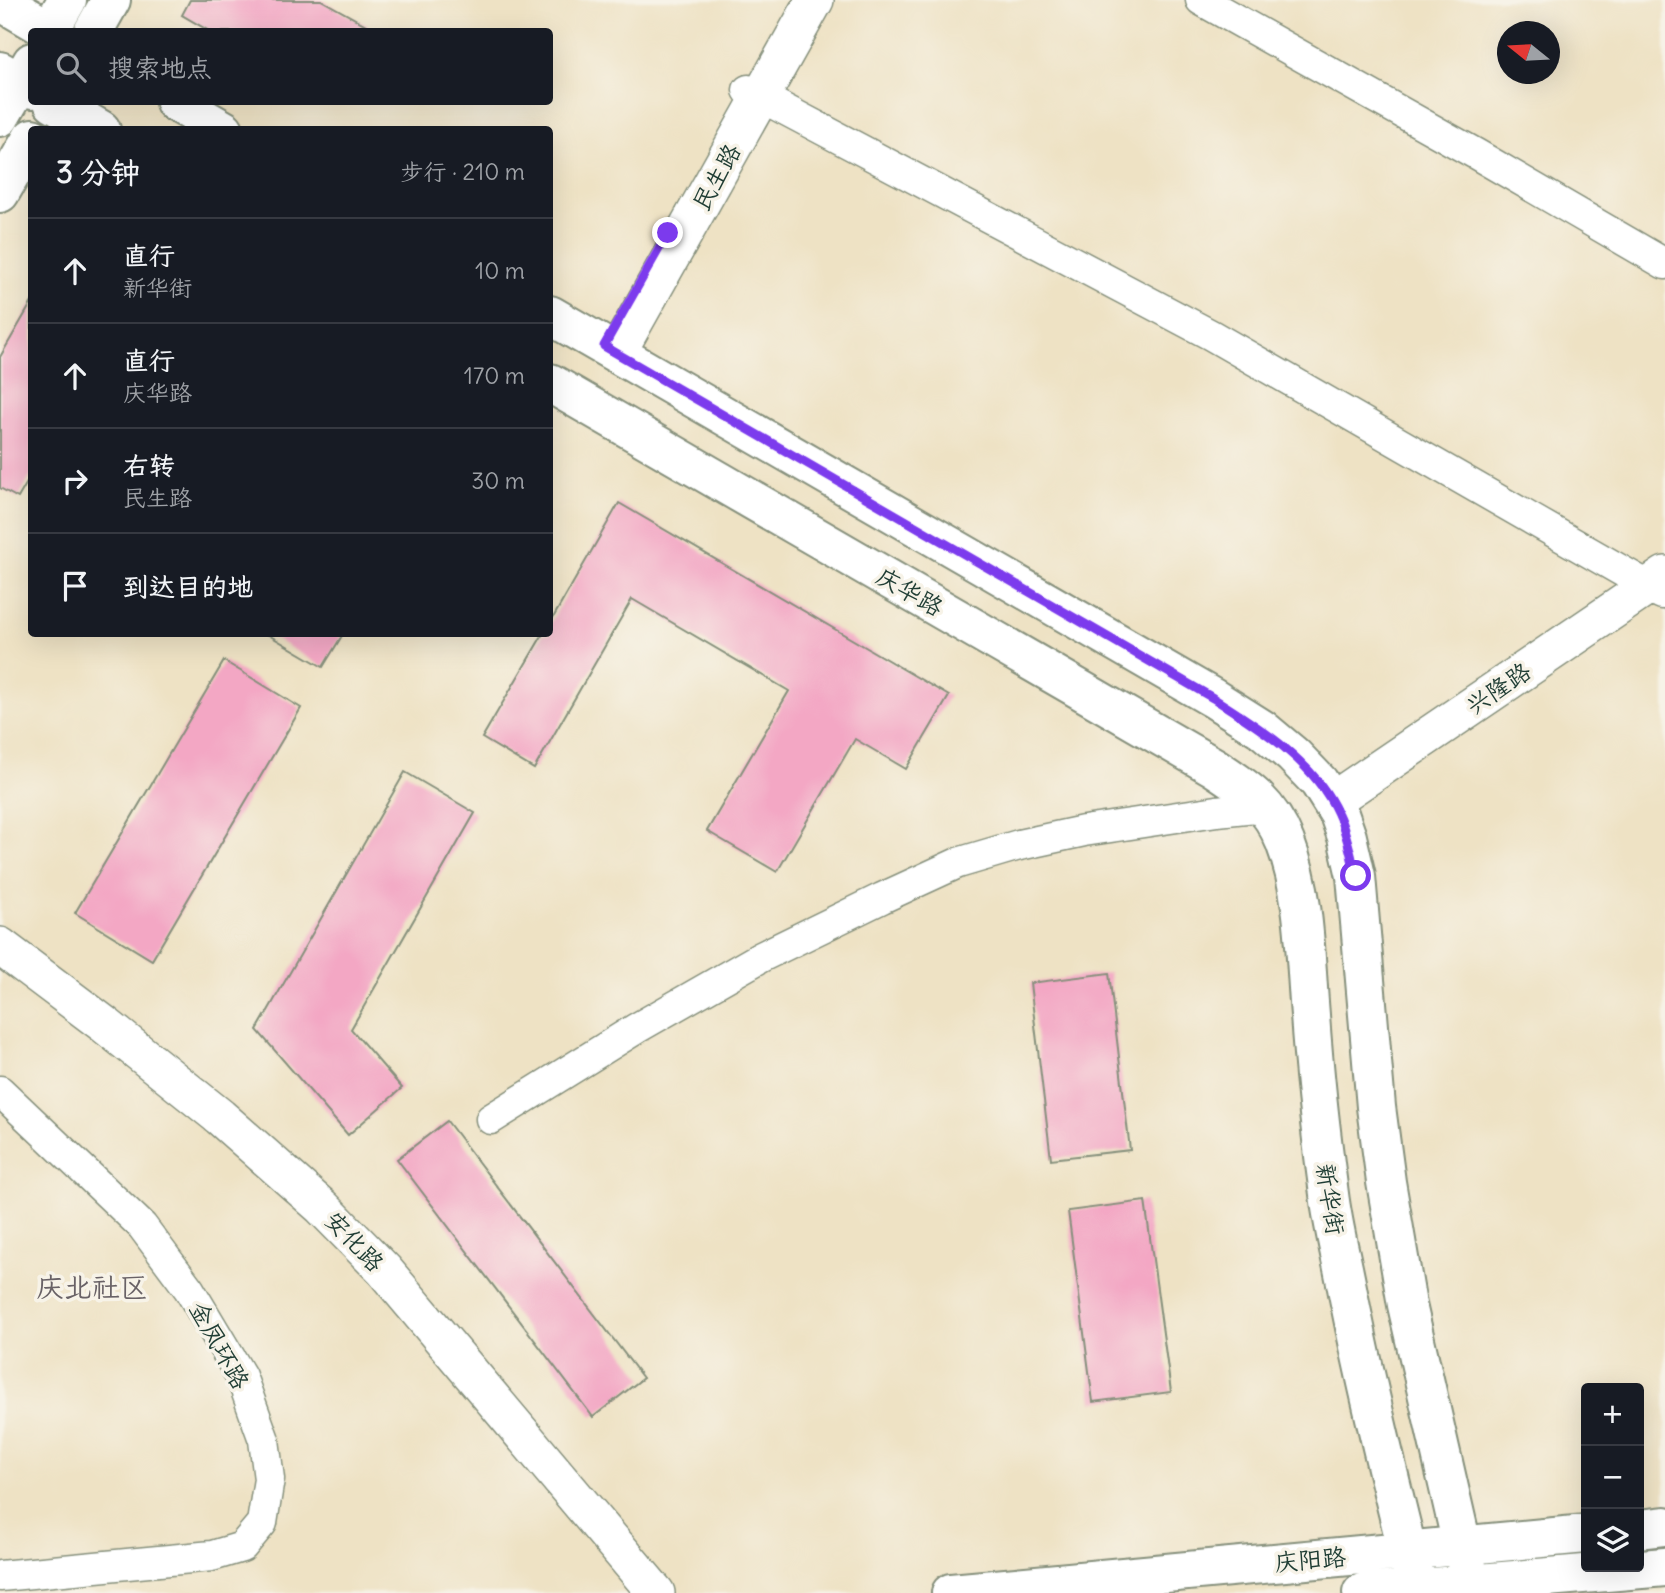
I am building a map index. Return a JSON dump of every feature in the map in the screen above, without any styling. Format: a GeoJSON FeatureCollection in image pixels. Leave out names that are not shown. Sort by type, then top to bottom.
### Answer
{"type":"FeatureCollection","features":[{"type":"Feature","properties":{"kind":"main road"},"geometry":{"type":"LineString","coordinates":[[95,28],[111,0]]}},
{"type":"Feature","properties":{"kind":"main road"},"geometry":{"type":"LineString","coordinates":[[0,1],[55,23]]}},
{"type":"Feature","properties":{"kind":"main road"},"geometry":{"type":"LineString","coordinates":[[0,117],[21,76]]}},
{"type":"Feature","properties":{"kind":"main road"},"geometry":{"type":"LineString","coordinates":[[38,126],[51,105]]}},
{"type":"Feature","properties":{"kind":"main road"},"geometry":{"type":"LineString","coordinates":[[58,105],[94,126]]}},
{"type":"Feature","properties":{"kind":"main road"},"geometry":{"type":"LineString","coordinates":[[180,105],[217,126]]}},
{"type":"Feature","properties":{"kind":"main road"},"geometry":{"type":"LineString","coordinates":[[0,192],[28,145]]}},
{"type":"Feature","properties":{"kind":"main road"},"geometry":{"type":"LineString","coordinates":[[553,317],[1213,698],[1262,729],[1319,782],[1335,808],[1347,837],[1356,876],[1376,1107],[1386,1182],[1408,1305],[1472,1588]]}},
{"type":"Feature","properties":{"kind":"main road","name":"庆华路"},"geometry":{"type":"LineString","coordinates":[[553,385],[1214,767],[1265,806]]}},
{"type":"Feature","properties":{"kind":"main road","name":"新华街"},"geometry":{"type":"LineString","coordinates":[[1265,806],[1278,824],[1300,890],[1312,1045],[1329,1198],[1381,1448],[1417,1591]]}},
{"type":"Feature","properties":{"kind":"main road"},"geometry":{"type":"LineString","coordinates":[[1644,1528],[1665,1526]]}},
{"type":"Feature","properties":{"kind":"main road","name":"庆阳路"},"geometry":{"type":"LineString","coordinates":[[951,1593],[1581,1534]]}},
{"type":"Feature","properties":{"kind":"main road","name":"庆阳路"},"geometry":{"type":"LineString","coordinates":[[1362,1593],[1472,1588],[1665,1567]]}},
{"type":"Feature","properties":{"kind":"street","name":"民生路"},"geometry":{"type":"LineString","coordinates":[[755,93],[799,0]]}},
{"type":"Feature","properties":{"kind":"street","name":"民生路"},"geometry":{"type":"LineString","coordinates":[[611,350],[755,93],[815,0]]}},
{"type":"Feature","properties":{"kind":"street"},"geometry":{"type":"LineString","coordinates":[[1200,0],[1476,154],[1665,264]]}},
{"type":"Feature","properties":{"kind":"street"},"geometry":{"type":"LineString","coordinates":[[755,93],[1211,335],[1660,587]]}},
{"type":"Feature","properties":{"kind":"street","name":"兴隆路"},"geometry":{"type":"LineString","coordinates":[[1335,808],[1660,587]]}},
{"type":"Feature","properties":{"kind":"street"},"geometry":{"type":"LineString","coordinates":[[491,1119],[637,1028],[761,957],[958,863],[1020,845],[1084,831],[1265,806]]}},
{"type":"Feature","properties":{"kind":"street","name":"安化路"},"geometry":{"type":"LineString","coordinates":[[0,946],[220,1117],[322,1207],[384,1270],[656,1593]]}},
{"type":"Feature","properties":{"kind":"street","name":"安化路"},"geometry":{"type":"LineString","coordinates":[[0,962],[211,1126],[312,1216],[375,1282],[637,1593]]}},
{"type":"Feature","properties":{"kind":"street","name":"金凤环路"},"geometry":{"type":"LineString","coordinates":[[0,1091],[142,1226],[189,1289],[241,1376],[264,1440],[269,1479],[262,1523],[242,1547],[212,1556],[0,1576]]}},
{"type":"Feature","properties":{"kind":"building"},"geometry":{"type":"Polygon","coordinates":[[[190,0],[321,0],[371,28],[204,28],[182,15],[190,0]]]}},
{"type":"Feature","properties":{"kind":"building"},"geometry":{"type":"Polygon","coordinates":[[[28,309],[28,481],[18,498],[0,488],[0,357],[28,309]]]}},
{"type":"Feature","properties":{"kind":"building"},"geometry":{"type":"Polygon","coordinates":[[[619,503],[949,696],[906,769],[855,739],[777,872],[707,831],[789,691],[632,599],[534,769],[482,738],[541,637],[553,637],[553,618],[619,503]]]}},
{"type":"Feature","properties":{"kind":"building"},"geometry":{"type":"Polygon","coordinates":[[[272,637],[341,637],[323,667],[272,637]]]}},
{"type":"Feature","properties":{"kind":"building"},"geometry":{"type":"Polygon","coordinates":[[[224,661],[301,708],[152,960],[75,913],[224,661]]]}},
{"type":"Feature","properties":{"kind":"building"},"geometry":{"type":"Polygon","coordinates":[[[405,772],[475,813],[351,1029],[402,1088],[348,1135],[257,1030],[405,772]]]}},
{"type":"Feature","properties":{"kind":"building"},"geometry":{"type":"Polygon","coordinates":[[[1109,973],[1130,1150],[1051,1159],[1030,983],[1109,973]]]}},
{"type":"Feature","properties":{"kind":"building"},"geometry":{"type":"Polygon","coordinates":[[[447,1121],[643,1378],[593,1417],[397,1159],[447,1121]]]}},
{"type":"Feature","properties":{"kind":"building"},"geometry":{"type":"Polygon","coordinates":[[[1145,1201],[1171,1392],[1093,1402],[1068,1211],[1145,1201]]]}},
{"type":"Feature","properties":{"kind":"district","name":"庆北社区"},"geometry":{"type":"Point","coordinates":[92,1287]}},
{"type":"Feature","properties":{"kind":"route"},"geometry":{"type":"LineString","coordinates":[[668,233],[604,346],[1213,698],[1262,729],[1293,755],[1319,782],[1332,801],[1347,837],[1356,876]]}}]}
